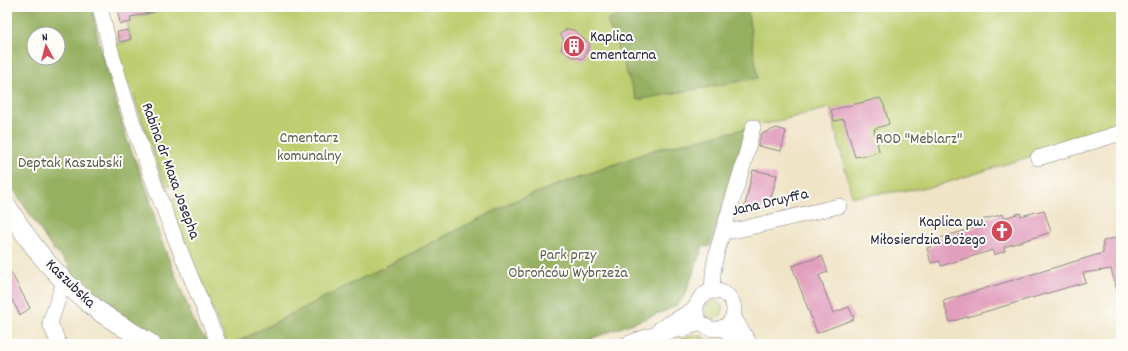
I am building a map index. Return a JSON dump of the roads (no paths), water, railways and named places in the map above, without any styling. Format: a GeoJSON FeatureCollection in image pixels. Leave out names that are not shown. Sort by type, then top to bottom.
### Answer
{"type":"FeatureCollection","features":[{"type":"Feature","properties":{"kind":"main road","name":"Kaszubska"},"geometry":{"type":"LineString","coordinates":[[7,206],[34,248],[64,282],[100,312],[139,341]]}},
{"type":"Feature","properties":{"kind":"street","name":"Rabina dr Maxa Josepha"},"geometry":{"type":"LineString","coordinates":[[100,7],[108,43],[140,147],[219,344]]}},
{"type":"Feature","properties":{"kind":"street"},"geometry":{"type":"LineString","coordinates":[[723,231],[745,159],[753,126]]}},
{"type":"Feature","properties":{"kind":"street"},"geometry":{"type":"LineString","coordinates":[[1038,158],[1121,133]]}},
{"type":"Feature","properties":{"kind":"street","name":"Jana Druyffa"},"geometry":{"type":"LineString","coordinates":[[713,291],[712,277],[714,257],[723,231],[733,231],[838,206]]}},
{"type":"Feature","properties":{"kind":"street"},"geometry":{"type":"LineString","coordinates":[[59,344],[50,323],[64,282]]}},
{"type":"Feature","properties":{"kind":"street"},"geometry":{"type":"LineString","coordinates":[[713,291],[725,293],[730,298],[733,303],[733,316],[731,321],[723,327],[712,329],[701,323],[696,314],[696,308],[697,302],[701,297],[706,293],[713,291]]}},
{"type":"Feature","properties":{"kind":"street"},"geometry":{"type":"LineString","coordinates":[[649,336],[696,308]]}},
{"type":"Feature","properties":{"kind":"street"},"geometry":{"type":"LineString","coordinates":[[733,316],[749,344]]}},
{"type":"Feature","properties":{"kind":"street"},"geometry":{"type":"LineString","coordinates":[[627,344],[649,336],[683,329],[701,323]]}},
{"type":"Feature","properties":{"kind":"street"},"geometry":{"type":"LineString","coordinates":[[723,327],[738,344]]}},
{"type":"Feature","properties":{"kind":"place","name":"Kaplica cmentarna"},"geometry":{"type":"Point","coordinates":[574,46]}},
{"type":"Feature","properties":{"kind":"place","name":"Kaplica pw. Miłosierdzia Bożego"},"geometry":{"type":"Point","coordinates":[1002,231]}},
{"type":"Feature","properties":{"kind":"park label","name":"ROD \"Meblarz\""},"geometry":{"type":"Point","coordinates":[919,139]}},
{"type":"Feature","properties":{"kind":"park label","name":"Cmentarz komunalny"},"geometry":{"type":"Point","coordinates":[309,147]}},
{"type":"Feature","properties":{"kind":"park label","name":"Deptak Kaszubski"},"geometry":{"type":"Point","coordinates":[70,163]}},
{"type":"Feature","properties":{"kind":"park label","name":"Park przy Obrońców Wybrzeża"},"geometry":{"type":"Point","coordinates":[568,264]}}]}
